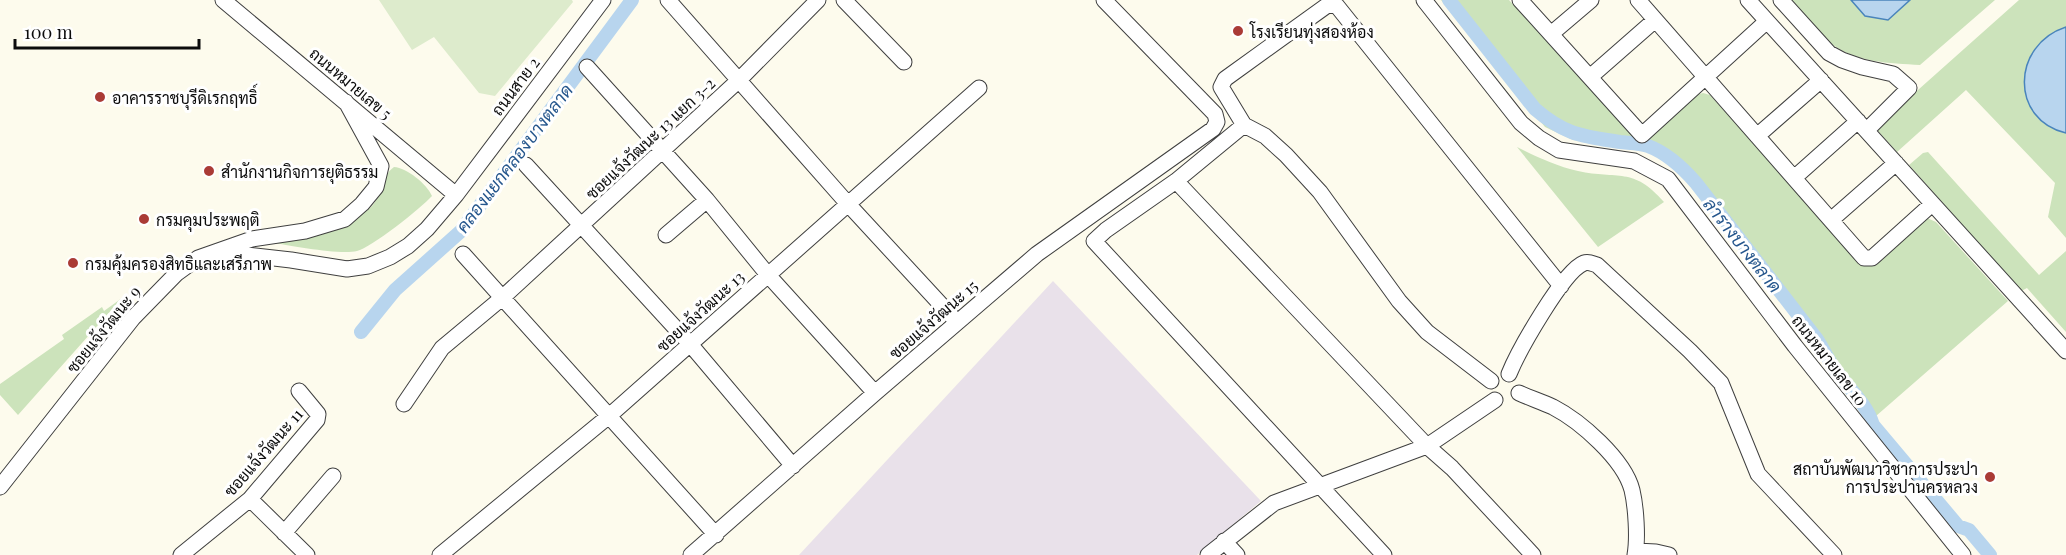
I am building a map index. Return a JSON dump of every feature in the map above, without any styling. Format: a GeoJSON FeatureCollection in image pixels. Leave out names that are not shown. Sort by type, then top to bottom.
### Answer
{"type":"FeatureCollection","features":[{"type":"Feature","properties":{"kind":"street","name":"ถนนหมายเลข 5"},"geometry":{"type":"LineString","coordinates":[[223,0],[456,195]]}},
{"type":"Feature","properties":{"kind":"street","name":"ถนนสาย 2"},"geometry":{"type":"LineString","coordinates":[[456,195],[603,0]]}},
{"type":"Feature","properties":{"kind":"street"},"geometry":{"type":"LineString","coordinates":[[668,0],[848,204],[957,322]]}},
{"type":"Feature","properties":{"kind":"street","name":"ซอยแจ้งวัฒนะ 13 แยก 3-2"},"geometry":{"type":"LineString","coordinates":[[404,404],[442,348],[502,298],[739,80],[818,0]]}},
{"type":"Feature","properties":{"kind":"street"},"geometry":{"type":"LineString","coordinates":[[844,0],[904,62]]}},
{"type":"Feature","properties":{"kind":"street","name":"ซอยแจ้งวัฒนะ 15"},"geometry":{"type":"LineString","coordinates":[[691,555],[1037,254],[1213,129],[1217,122],[1215,114],[1104,0]]}},
{"type":"Feature","properties":{"kind":"street","name":"ถนนหมายเลข 10"},"geometry":{"type":"LineString","coordinates":[[1424,0],[1521,123],[1539,138],[1559,150],[1634,161],[1668,178],[1795,346],[1963,555]]}},
{"type":"Feature","properties":{"kind":"street"},"geometry":{"type":"LineString","coordinates":[[1520,0],[1642,135],[1767,21]]}},
{"type":"Feature","properties":{"kind":"street"},"geometry":{"type":"LineString","coordinates":[[1551,34],[1591,0]]}},
{"type":"Feature","properties":{"kind":"street"},"geometry":{"type":"LineString","coordinates":[[1748,0],[2066,351]]}},
{"type":"Feature","properties":{"kind":"street"},"geometry":{"type":"LineString","coordinates":[[1781,0],[1829,53],[1862,68],[1893,74],[1910,88],[1794,178]]}},
{"type":"Feature","properties":{"kind":"street"},"geometry":{"type":"LineString","coordinates":[[1639,1],[1864,258],[1872,258],[1932,204]]}},
{"type":"Feature","properties":{"kind":"street"},"geometry":{"type":"LineString","coordinates":[[1491,381],[1427,332],[1399,301],[1320,192],[1265,136],[1244,125],[1221,87],[1225,79],[1329,4],[1336,6],[1561,286]]}},
{"type":"Feature","properties":{"kind":"street"},"geometry":{"type":"LineString","coordinates":[[1590,77],[1656,20]]}},
{"type":"Feature","properties":{"kind":"street"},"geometry":{"type":"LineString","coordinates":[[587,67],[706,200],[768,275],[875,393]]}},
{"type":"Feature","properties":{"kind":"street"},"geometry":{"type":"LineString","coordinates":[[1757,136],[1821,80]]}},
{"type":"Feature","properties":{"kind":"street","name":"ซอยแจ้งวัฒนะ 13"},"geometry":{"type":"LineString","coordinates":[[440,555],[609,416],[979,88]]}},
{"type":"Feature","properties":{"kind":"street","name":"ซอยแจ้งวัฒนะ 9"},"geometry":{"type":"LineString","coordinates":[[0,487],[133,318],[176,274],[198,258],[252,239],[305,231],[345,219],[362,204],[376,187],[381,166],[346,102]]}},
{"type":"Feature","properties":{"kind":"street"},"geometry":{"type":"LineString","coordinates":[[1244,125],[1176,181],[1094,241],[1384,555]]}},
{"type":"Feature","properties":{"kind":"street"},"geometry":{"type":"LineString","coordinates":[[1831,220],[1896,163]]}},
{"type":"Feature","properties":{"kind":"street"},"geometry":{"type":"LineString","coordinates":[[526,165],[690,344],[793,466]]}},
{"type":"Feature","properties":{"kind":"street"},"geometry":{"type":"LineString","coordinates":[[1176,181],[1533,555]]}},
{"type":"Feature","properties":{"kind":"street"},"geometry":{"type":"LineString","coordinates":[[215,252],[280,258],[346,269],[368,266],[408,246],[456,195]]}},
{"type":"Feature","properties":{"kind":"street"},"geometry":{"type":"LineString","coordinates":[[666,235],[706,200]]}},
{"type":"Feature","properties":{"kind":"street"},"geometry":{"type":"LineString","coordinates":[[463,254],[716,535]]}},
{"type":"Feature","properties":{"kind":"street"},"geometry":{"type":"LineString","coordinates":[[1509,374],[1526,338],[1561,286],[1582,264],[1590,262],[1597,265],[1690,351],[1721,383],[1758,474],[1834,555]]}},
{"type":"Feature","properties":{"kind":"street"},"geometry":{"type":"LineString","coordinates":[[1509,374],[1519,383],[1517,397],[1509,403],[1500,403],[1495,400],[1489,390],[1491,381],[1496,375],[1509,374]]}},
{"type":"Feature","properties":{"kind":"street","name":"ซอยแจ้งวัฒนะ 11"},"geometry":{"type":"LineString","coordinates":[[181,555],[250,499],[317,420],[318,414],[299,391]]}},
{"type":"Feature","properties":{"kind":"street"},"geometry":{"type":"LineString","coordinates":[[1519,393],[1553,408],[1576,422],[1598,440],[1618,464],[1632,489],[1636,553],[1669,555]]}},
{"type":"Feature","properties":{"kind":"street"},"geometry":{"type":"LineString","coordinates":[[1208,555],[1274,502],[1427,446],[1495,400]]}},
{"type":"Feature","properties":{"kind":"street"},"geometry":{"type":"LineString","coordinates":[[284,533],[333,476]]}},
{"type":"Feature","properties":{"kind":"street"},"geometry":{"type":"LineString","coordinates":[[250,499],[307,555]]}},
{"type":"Feature","properties":{"kind":"street"},"geometry":{"type":"LineString","coordinates":[[1224,541],[1236,555]]}},
{"type":"Feature","properties":{"kind":"shaded area"},"geometry":{"type":"Polygon","coordinates":[[[1053,281],[1261,501],[1197,555],[799,555],[1053,281]]]}},
{"type":"Feature","properties":{"kind":"green space"},"geometry":{"type":"Polygon","coordinates":[[[379,0],[572,0],[573,2],[495,96],[479,93],[434,37],[412,50],[379,0]]]}},
{"type":"Feature","properties":{"kind":"green space"},"geometry":{"type":"Polygon","coordinates":[[[1441,0],[1509,0],[1633,133],[1696,95],[1703,93],[1710,95],[1865,266],[1875,266],[1927,218],[1936,222],[2008,301],[1876,416],[1804,314],[1794,320],[1712,204],[1683,172],[1659,154],[1638,146],[1573,140],[1545,127],[1441,0]]]}},
{"type":"Feature","properties":{"kind":"green space"},"geometry":{"type":"Polygon","coordinates":[[[1791,0],[1851,0],[1865,16],[1888,20],[1910,0],[1995,0],[1920,65],[1873,61],[1839,49],[1819,33],[1791,0]]]}},
{"type":"Feature","properties":{"kind":"green space"},"geometry":{"type":"Polygon","coordinates":[[[2019,0],[2066,0],[2066,238],[2048,217],[2055,183],[1966,90],[1897,152],[1877,130],[1891,114],[2019,0]]]}},
{"type":"Feature","properties":{"kind":"green space"},"geometry":{"type":"Polygon","coordinates":[[[1517,147],[1570,169],[1634,179],[1643,183],[1664,202],[1598,247],[1517,147]]]}},
{"type":"Feature","properties":{"kind":"green space"},"geometry":{"type":"Polygon","coordinates":[[[1928,152],[2039,275],[2066,251],[2066,332],[2027,288],[2021,291],[1909,165],[1923,153],[1928,152]]]}},
{"type":"Feature","properties":{"kind":"green space"},"geometry":{"type":"Polygon","coordinates":[[[394,167],[405,170],[416,177],[432,196],[373,243],[357,251],[340,252],[274,243],[325,230],[362,214],[375,202],[386,176],[394,167]]]}},
{"type":"Feature","properties":{"kind":"green space"},"geometry":{"type":"Polygon","coordinates":[[[122,298],[18,415],[0,395],[0,384],[64,339],[62,335],[102,307],[104,311],[122,298]]]}},
{"type":"Feature","properties":{"kind":"water"},"geometry":{"type":"Polygon","coordinates":[[[1851,0],[1910,0],[1888,20],[1865,16],[1851,0]]]}},
{"type":"Feature","properties":{"kind":"water"},"geometry":{"type":"Polygon","coordinates":[[[2066,27],[2066,133],[2048,125],[2035,113],[2027,98],[2024,82],[2027,65],[2035,49],[2048,36],[2066,27]]]}},
{"type":"Feature","properties":{"kind":"waterway","name":"คลองแยกคลองบางตลาด"},"geometry":{"type":"LineString","coordinates":[[361,332],[395,290],[461,231],[632,0]]}},
{"type":"Feature","properties":{"kind":"waterway","name":"ลำรางบางตลาด"},"geometry":{"type":"LineString","coordinates":[[1449,0],[1535,109],[1546,118],[1565,129],[1584,136],[1648,146],[1668,157],[1686,172],[1816,338],[1833,367],[1866,409],[1873,425],[1958,526],[1969,530],[1990,555]]}},
{"type":"Feature","properties":{"kind":"place","name":"โรงเรียนทุ่งสองห้อง"},"geometry":{"type":"Point","coordinates":[1238,31]}},
{"type":"Feature","properties":{"kind":"place","name":"อาคารราชบุรีดิเรกฤทธิ์"},"geometry":{"type":"Point","coordinates":[100,97]}},
{"type":"Feature","properties":{"kind":"place","name":"สำนักงานกิจการยุติธรรม"},"geometry":{"type":"Point","coordinates":[209,171]}},
{"type":"Feature","properties":{"kind":"place","name":"กรมคุมประพฤติ"},"geometry":{"type":"Point","coordinates":[144,219]}},
{"type":"Feature","properties":{"kind":"place","name":"กรมคุ้มครองสิทธิและเสรีภาพ"},"geometry":{"type":"Point","coordinates":[73,263]}},
{"type":"Feature","properties":{"kind":"place","name":"สถาบันพัฒนาวิชาการประปา การประปานครหลวง"},"geometry":{"type":"Point","coordinates":[1990,477]}}]}
